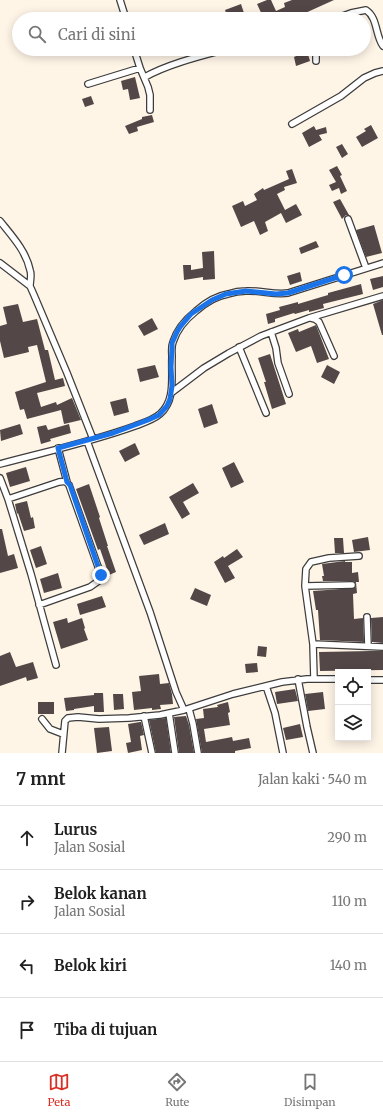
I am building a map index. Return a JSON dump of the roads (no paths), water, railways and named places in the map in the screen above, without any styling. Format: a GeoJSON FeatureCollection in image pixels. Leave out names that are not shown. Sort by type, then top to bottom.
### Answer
{"type":"FeatureCollection","features":[{"type":"Feature","properties":{"kind":"street"},"geometry":{"type":"LineString","coordinates":[[120,0],[124,12]]}},
{"type":"Feature","properties":{"kind":"street"},"geometry":{"type":"LineString","coordinates":[[355,12],[366,10],[369,12]]}},
{"type":"Feature","properties":{"kind":"street"},"geometry":{"type":"LineString","coordinates":[[371,15],[376,24],[380,41],[383,46]]}},
{"type":"Feature","properties":{"kind":"street"},"geometry":{"type":"LineString","coordinates":[[136,56],[145,77],[150,95],[150,110]]}},
{"type":"Feature","properties":{"kind":"street"},"geometry":{"type":"LineString","coordinates":[[145,77],[154,72],[203,56]]}},
{"type":"Feature","properties":{"kind":"street"},"geometry":{"type":"LineString","coordinates":[[316,56],[316,61]]}},
{"type":"Feature","properties":{"kind":"street"},"geometry":{"type":"LineString","coordinates":[[88,84],[140,68]]}},
{"type":"Feature","properties":{"kind":"street"},"geometry":{"type":"LineString","coordinates":[[292,124],[341,96],[364,78],[374,73],[383,71]]}},
{"type":"Feature","properties":{"kind":"street"},"geometry":{"type":"LineString","coordinates":[[348,219],[366,268]]}},
{"type":"Feature","properties":{"kind":"street"},"geometry":{"type":"LineString","coordinates":[[0,221],[18,243],[31,272],[30,286],[61,359],[150,612],[176,692],[186,710],[198,753]]}},
{"type":"Feature","properties":{"kind":"street"},"geometry":{"type":"LineString","coordinates":[[0,262],[30,286]]}},
{"type":"Feature","properties":{"kind":"street"},"geometry":{"type":"LineString","coordinates":[[0,464],[90,440],[136,425],[159,415],[167,406],[170,399],[172,386],[172,343],[180,327],[185,321],[198,309],[212,300],[226,294],[246,291],[276,294],[288,293],[383,263]]}},
{"type":"Feature","properties":{"kind":"street"},"geometry":{"type":"LineString","coordinates":[[171,393],[204,368],[261,336],[309,318],[383,296]]}},
{"type":"Feature","properties":{"kind":"street"},"geometry":{"type":"LineString","coordinates":[[309,318],[315,319],[319,322],[334,356]]}},
{"type":"Feature","properties":{"kind":"street"},"geometry":{"type":"LineString","coordinates":[[271,332],[276,348],[278,363],[289,394]]}},
{"type":"Feature","properties":{"kind":"street"},"geometry":{"type":"LineString","coordinates":[[239,347],[266,413]]}},
{"type":"Feature","properties":{"kind":"street"},"geometry":{"type":"LineString","coordinates":[[39,605],[90,587],[97,583],[101,578],[70,485],[67,482],[58,448]]}},
{"type":"Feature","properties":{"kind":"street"},"geometry":{"type":"LineString","coordinates":[[0,478],[8,499],[56,665]]}},
{"type":"Feature","properties":{"kind":"street"},"geometry":{"type":"LineString","coordinates":[[8,499],[59,482],[67,482]]}},
{"type":"Feature","properties":{"kind":"street"},"geometry":{"type":"LineString","coordinates":[[314,679],[313,644],[305,586],[306,569],[311,562],[329,558],[359,556]]}},
{"type":"Feature","properties":{"kind":"street"},"geometry":{"type":"LineString","coordinates":[[305,586],[352,585]]}},
{"type":"Feature","properties":{"kind":"street"},"geometry":{"type":"LineString","coordinates":[[367,617],[368,646]]}},
{"type":"Feature","properties":{"kind":"street"},"geometry":{"type":"LineString","coordinates":[[313,644],[383,647]]}},
{"type":"Feature","properties":{"kind":"street"},"geometry":{"type":"LineString","coordinates":[[62,753],[65,721],[68,718],[129,718],[169,713],[186,710],[233,694],[266,686],[298,680],[335,679]]}},
{"type":"Feature","properties":{"kind":"street"},"geometry":{"type":"LineString","coordinates":[[298,680],[313,753]]}},
{"type":"Feature","properties":{"kind":"street"},"geometry":{"type":"LineString","coordinates":[[371,680],[383,680]]}},
{"type":"Feature","properties":{"kind":"street"},"geometry":{"type":"LineString","coordinates":[[266,686],[283,753]]}},
{"type":"Feature","properties":{"kind":"street"},"geometry":{"type":"LineString","coordinates":[[169,713],[175,753]]}},
{"type":"Feature","properties":{"kind":"street"},"geometry":{"type":"LineString","coordinates":[[144,716],[152,753]]}},
{"type":"Feature","properties":{"kind":"street"},"geometry":{"type":"LineString","coordinates":[[42,719],[50,729],[64,734]]}}]}
